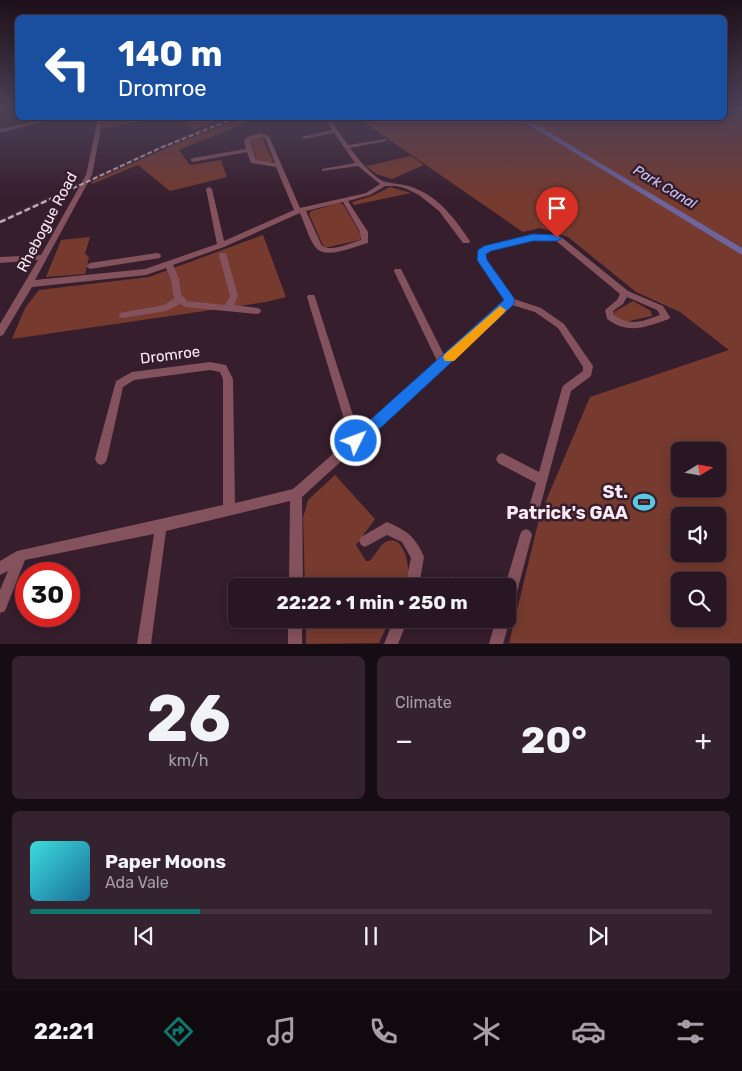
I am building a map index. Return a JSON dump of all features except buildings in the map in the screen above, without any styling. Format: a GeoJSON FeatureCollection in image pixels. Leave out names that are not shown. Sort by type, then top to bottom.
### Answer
{"type":"FeatureCollection","features":[{"type":"Feature","properties":{"kind":"street","name":"Rhebogue Road"},"geometry":{"type":"LineString","coordinates":[[0,332],[29,284],[89,175],[96,139]]}},
{"type":"Feature","properties":{"kind":"street"},"geometry":{"type":"LineString","coordinates":[[248,139],[247,141],[253,162],[279,166]]}},
{"type":"Feature","properties":{"kind":"street"},"geometry":{"type":"LineString","coordinates":[[266,139],[300,211],[319,247],[323,250],[332,250],[365,241],[364,232],[344,199]]}},
{"type":"Feature","properties":{"kind":"street"},"geometry":{"type":"LineString","coordinates":[[342,139],[358,164],[374,178],[384,184],[410,188],[424,195],[450,217],[466,241]]}},
{"type":"Feature","properties":{"kind":"street"},"geometry":{"type":"LineString","coordinates":[[347,147],[384,140]]}},
{"type":"Feature","properties":{"kind":"street"},"geometry":{"type":"LineString","coordinates":[[193,160],[250,150]]}},
{"type":"Feature","properties":{"kind":"street"},"geometry":{"type":"LineString","coordinates":[[324,170],[358,164]]}},
{"type":"Feature","properties":{"kind":"street"},"geometry":{"type":"LineString","coordinates":[[29,284],[146,272],[221,245],[300,211],[368,194],[384,184]]}},
{"type":"Feature","properties":{"kind":"street"},"geometry":{"type":"LineString","coordinates":[[209,189],[221,245]]}},
{"type":"Feature","properties":{"kind":"street"},"geometry":{"type":"LineString","coordinates":[[535,507],[567,388],[588,373],[588,366],[561,326],[538,310],[511,301],[482,260],[481,253],[488,248],[548,236],[557,238],[625,294],[660,308],[666,317],[626,328],[618,324],[610,317],[609,310],[620,302],[625,294]]}},
{"type":"Feature","properties":{"kind":"street"},"geometry":{"type":"LineString","coordinates":[[223,255],[234,296],[228,308]]}},
{"type":"Feature","properties":{"kind":"street"},"geometry":{"type":"LineString","coordinates":[[90,266],[157,256]]}},
{"type":"Feature","properties":{"kind":"street"},"geometry":{"type":"LineString","coordinates":[[0,260],[44,257]]}},
{"type":"Feature","properties":{"kind":"street"},"geometry":{"type":"LineString","coordinates":[[122,275],[125,261]]}},
{"type":"Feature","properties":{"kind":"street"},"geometry":{"type":"LineString","coordinates":[[169,265],[179,300],[185,304],[257,311]]}},
{"type":"Feature","properties":{"kind":"street"},"geometry":{"type":"LineString","coordinates":[[398,271],[442,363]]}},
{"type":"Feature","properties":{"kind":"street"},"geometry":{"type":"LineString","coordinates":[[312,298],[356,441]]}},
{"type":"Feature","properties":{"kind":"street"},"geometry":{"type":"LineString","coordinates":[[123,314],[166,308],[179,300]]}},
{"type":"Feature","properties":{"kind":"street"},"geometry":{"type":"LineString","coordinates":[[0,569],[21,555],[161,526],[296,494],[511,301]]}},
{"type":"Feature","properties":{"kind":"street","name":"Dromroe"},"geometry":{"type":"LineString","coordinates":[[101,459],[119,384],[132,376],[210,366],[223,368],[228,379],[229,509]]}},
{"type":"Feature","properties":{"kind":"street"},"geometry":{"type":"LineString","coordinates":[[502,459],[542,480]]}},
{"type":"Feature","properties":{"kind":"street"},"geometry":{"type":"LineString","coordinates":[[296,494],[296,578]]}},
{"type":"Feature","properties":{"kind":"street"},"geometry":{"type":"LineString","coordinates":[[144,644],[161,526]]}},
{"type":"Feature","properties":{"kind":"street"},"geometry":{"type":"LineString","coordinates":[[365,541],[387,528],[406,538],[418,557],[414,578]]}},
{"type":"Feature","properties":{"kind":"street"},"geometry":{"type":"LineString","coordinates":[[514,578],[526,535]]}},
{"type":"Feature","properties":{"kind":"street"},"geometry":{"type":"LineString","coordinates":[[0,606],[21,555]]}},
{"type":"Feature","properties":{"kind":"street"},"geometry":{"type":"LineString","coordinates":[[295,628],[295,644]]}},
{"type":"Feature","properties":{"kind":"street"},"geometry":{"type":"LineString","coordinates":[[391,644],[397,628]]}},
{"type":"Feature","properties":{"kind":"street"},"geometry":{"type":"LineString","coordinates":[[496,644],[500,628]]}},
{"type":"Feature","properties":{"kind":"shaded area"},"geometry":{"type":"Polygon","coordinates":[[[176,139],[187,139],[91,182],[93,176],[176,139]]]}},
{"type":"Feature","properties":{"kind":"shaded area"},"geometry":{"type":"Polygon","coordinates":[[[187,139],[206,139],[179,150],[190,165],[221,160],[227,177],[170,191],[138,165],[92,184],[91,182],[187,139]]]}},
{"type":"Feature","properties":{"kind":"shaded area"},"geometry":{"type":"Polygon","coordinates":[[[263,139],[273,161],[269,163],[257,161],[250,140],[263,139]]]}},
{"type":"Feature","properties":{"kind":"shaded area"},"geometry":{"type":"Polygon","coordinates":[[[388,139],[742,139],[742,643],[509,643],[513,628],[516,628],[516,614],[540,515],[590,397],[729,350],[680,312],[636,292],[568,237],[540,228],[523,232],[388,139]]]}},
{"type":"Feature","properties":{"kind":"shaded area"},"geometry":{"type":"Polygon","coordinates":[[[411,156],[424,165],[392,179],[376,174],[366,166],[411,156]]]}},
{"type":"Feature","properties":{"kind":"shaded area"},"geometry":{"type":"Polygon","coordinates":[[[80,182],[77,188],[0,223],[0,219],[80,182]]]}},
{"type":"Feature","properties":{"kind":"shaded area"},"geometry":{"type":"Polygon","coordinates":[[[390,187],[411,193],[354,205],[352,202],[372,196],[390,187]]]}},
{"type":"Feature","properties":{"kind":"shaded area"},"geometry":{"type":"Polygon","coordinates":[[[339,203],[343,204],[361,235],[360,240],[324,248],[309,214],[311,211],[339,203]]]}},
{"type":"Feature","properties":{"kind":"shaded area"},"geometry":{"type":"Polygon","coordinates":[[[263,235],[286,297],[266,302],[12,339],[25,308],[39,290],[149,277],[263,235]]]}},
{"type":"Feature","properties":{"kind":"shaded area"},"geometry":{"type":"Polygon","coordinates":[[[90,237],[85,254],[89,257],[85,274],[46,277],[61,240],[90,237]]]}},
{"type":"Feature","properties":{"kind":"shaded area"},"geometry":{"type":"Polygon","coordinates":[[[633,301],[651,311],[652,316],[625,322],[615,316],[614,312],[633,301]]]}},
{"type":"Feature","properties":{"kind":"shaded area"},"geometry":{"type":"Polygon","coordinates":[[[335,475],[375,519],[356,545],[366,561],[369,561],[374,556],[385,542],[393,540],[404,550],[408,567],[407,578],[305,578],[303,518],[308,500],[335,475]]]}},
{"type":"Feature","properties":{"kind":"shaded area"},"geometry":{"type":"Polygon","coordinates":[[[306,628],[386,628],[379,643],[306,644],[306,628]]]}},
{"type":"Feature","properties":{"kind":"waterway","name":"Park Canal"},"geometry":{"type":"LineString","coordinates":[[556,139],[742,252]]}},
{"type":"Feature","properties":{"kind":"railway"},"geometry":{"type":"LineString","coordinates":[[52,198],[182,139]]}},
{"type":"Feature","properties":{"kind":"railway"},"geometry":{"type":"LineString","coordinates":[[0,222],[55,197]]}},
{"type":"Feature","properties":{"kind":"slow traffic"},"geometry":{"type":"LineString","coordinates":[[449,357],[500,310]]}},
{"type":"Feature","properties":{"kind":"place","name":"St. Patrick's GAA"},"geometry":{"type":"Point","coordinates":[644,502]}},
{"type":"Feature","properties":{"kind":"route"},"geometry":{"type":"LineString","coordinates":[[356,441],[511,301],[482,260],[481,253],[488,248],[533,238],[548,236],[557,238]]}}]}
